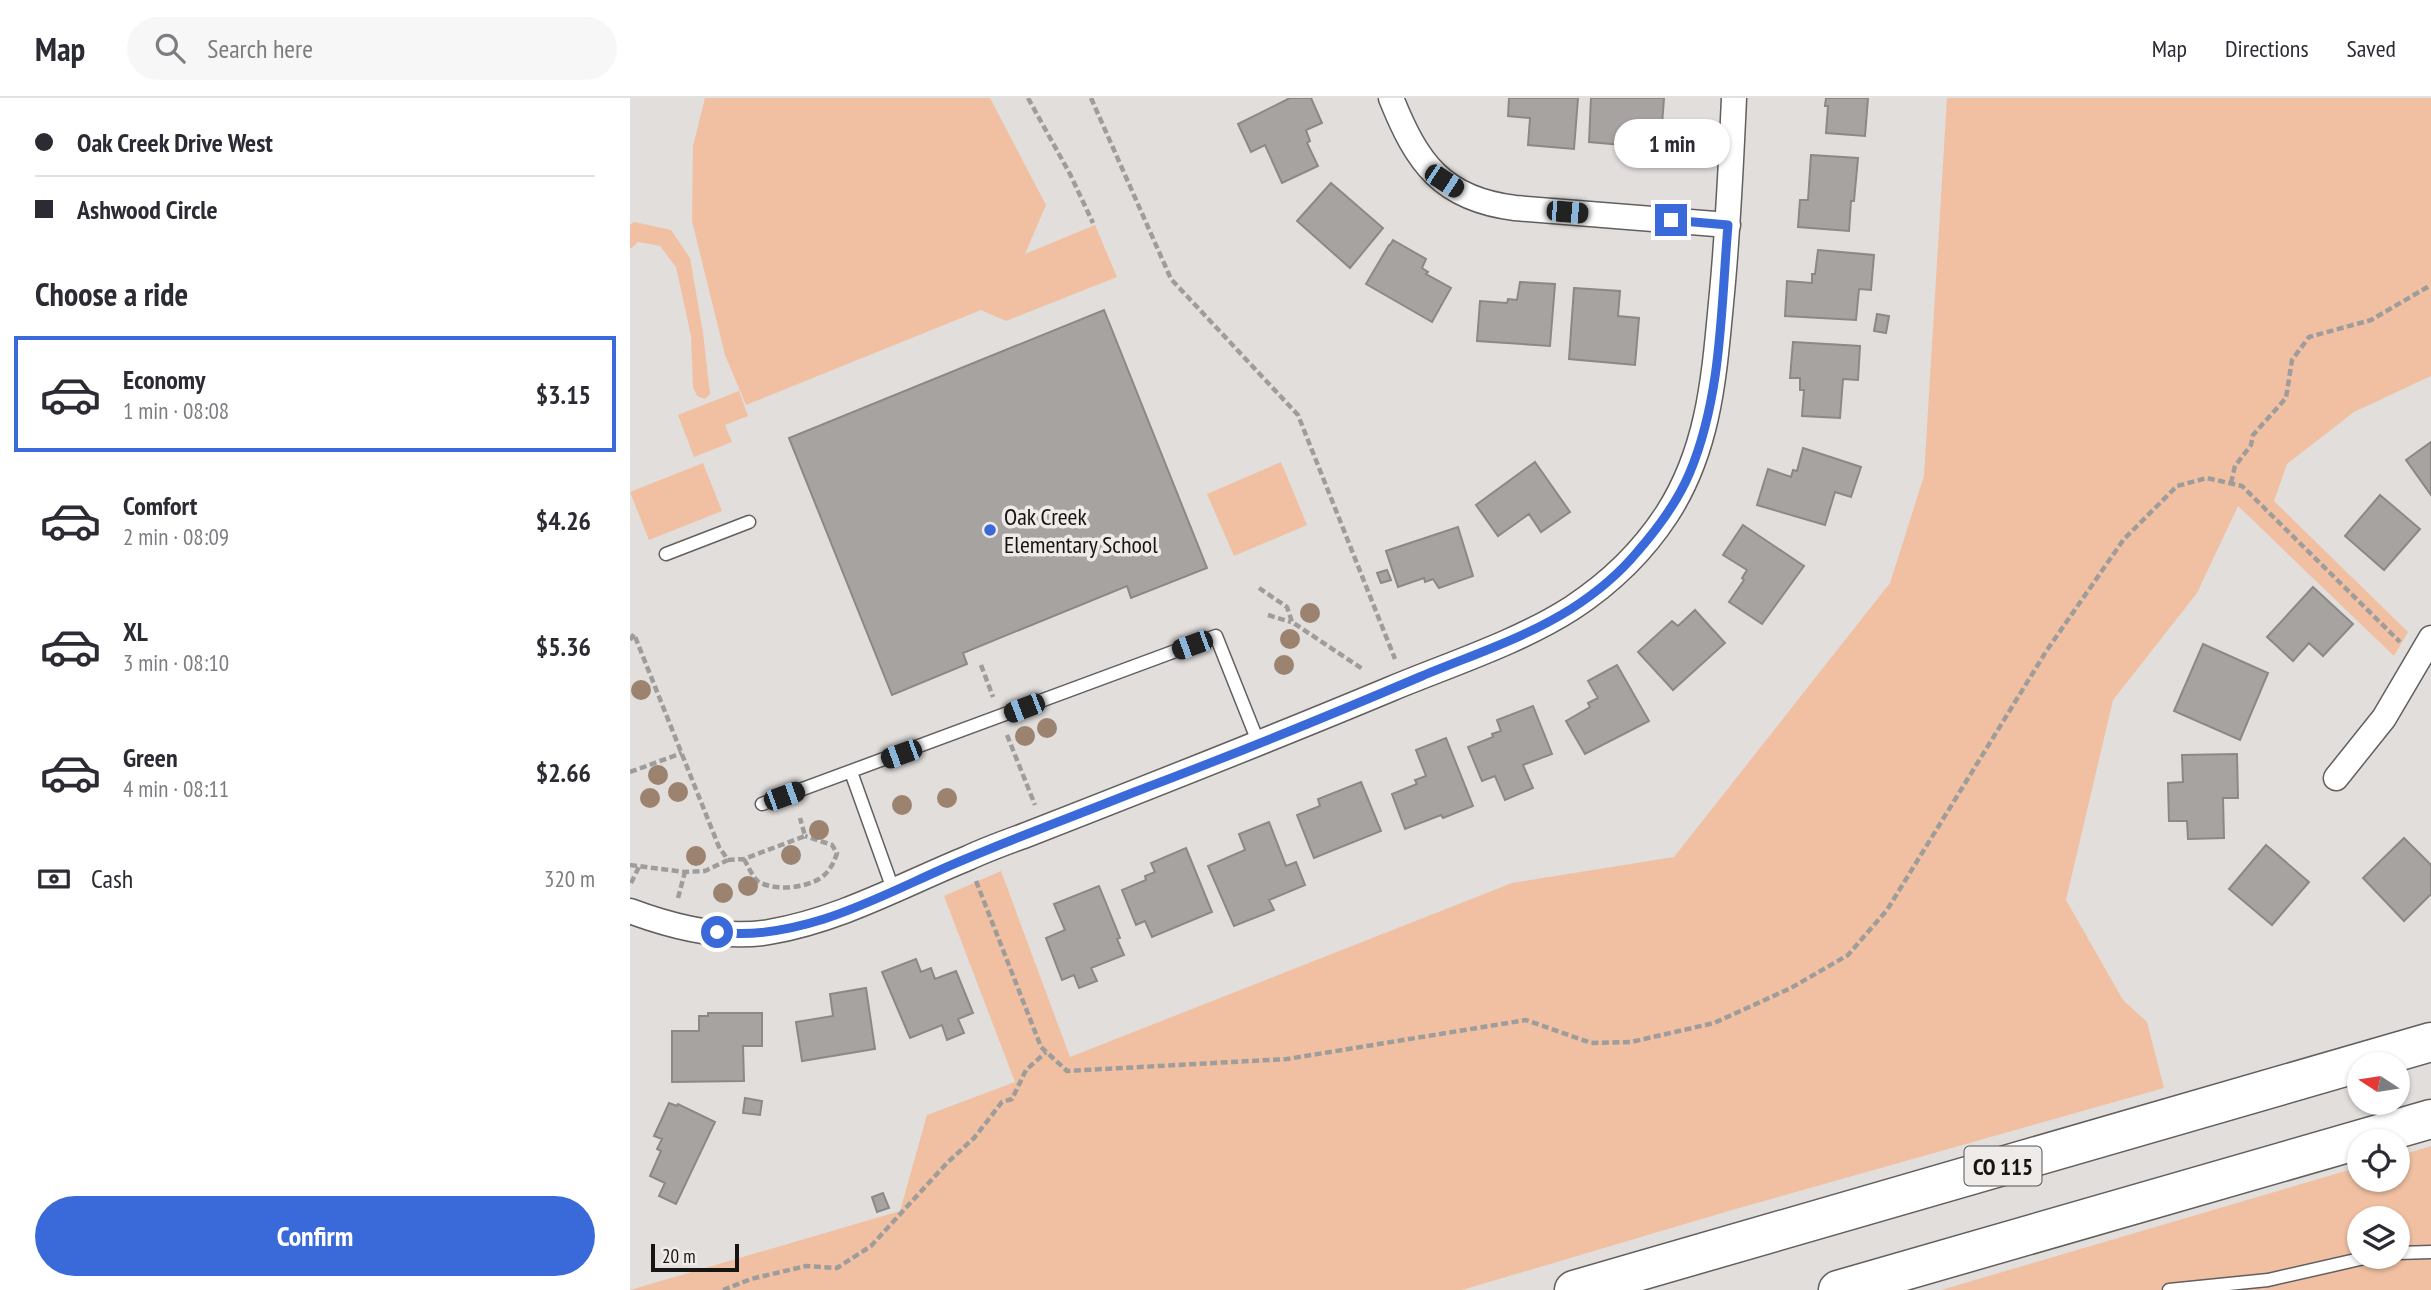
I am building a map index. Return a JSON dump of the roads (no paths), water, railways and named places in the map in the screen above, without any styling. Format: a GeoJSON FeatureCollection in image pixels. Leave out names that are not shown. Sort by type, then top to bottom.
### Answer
{"type":"FeatureCollection","features":[{"type":"Feature","properties":{"kind":"highway","name":"CO 115"},"geometry":{"type":"LineString","coordinates":[[1574,1290],[2431,1042]]}},
{"type":"Feature","properties":{"kind":"highway"},"geometry":{"type":"LineString","coordinates":[[1838,1290],[2431,1119]]}},
{"type":"Feature","properties":{"kind":"street"},"geometry":{"type":"LineString","coordinates":[[1391,98],[1406,136],[1424,163],[1469,198],[1515,208],[1728,225]]}},
{"type":"Feature","properties":{"kind":"street"},"geometry":{"type":"LineString","coordinates":[[633,920],[733,934],[765,933],[824,919],[894,892],[967,858],[1259,744],[1517,637],[1570,610],[1608,582],[1637,552],[1666,515],[1689,475],[1704,433],[1713,387],[1728,225],[1734,98]]}},
{"type":"Feature","properties":{"kind":"street"},"geometry":{"type":"LineString","coordinates":[[2336,778],[2384,718],[2431,638]]}},
{"type":"Feature","properties":{"kind":"lane"},"geometry":{"type":"LineString","coordinates":[[666,554],[749,522]]}},
{"type":"Feature","properties":{"kind":"lane"},"geometry":{"type":"LineString","coordinates":[[762,804],[1216,636],[1259,744]]}},
{"type":"Feature","properties":{"kind":"lane"},"geometry":{"type":"LineString","coordinates":[[851,772],[894,892]]}},
{"type":"Feature","properties":{"kind":"lane"},"geometry":{"type":"LineString","coordinates":[[2410,1253],[2431,1252]]}},
{"type":"Feature","properties":{"kind":"lane"},"geometry":{"type":"LineString","coordinates":[[2169,1290],[2268,1280],[2347,1262]]}},
{"type":"Feature","properties":{"kind":"place","name":"Oak Creek Elementary School"},"geometry":{"type":"Point","coordinates":[990,530]}}]}
